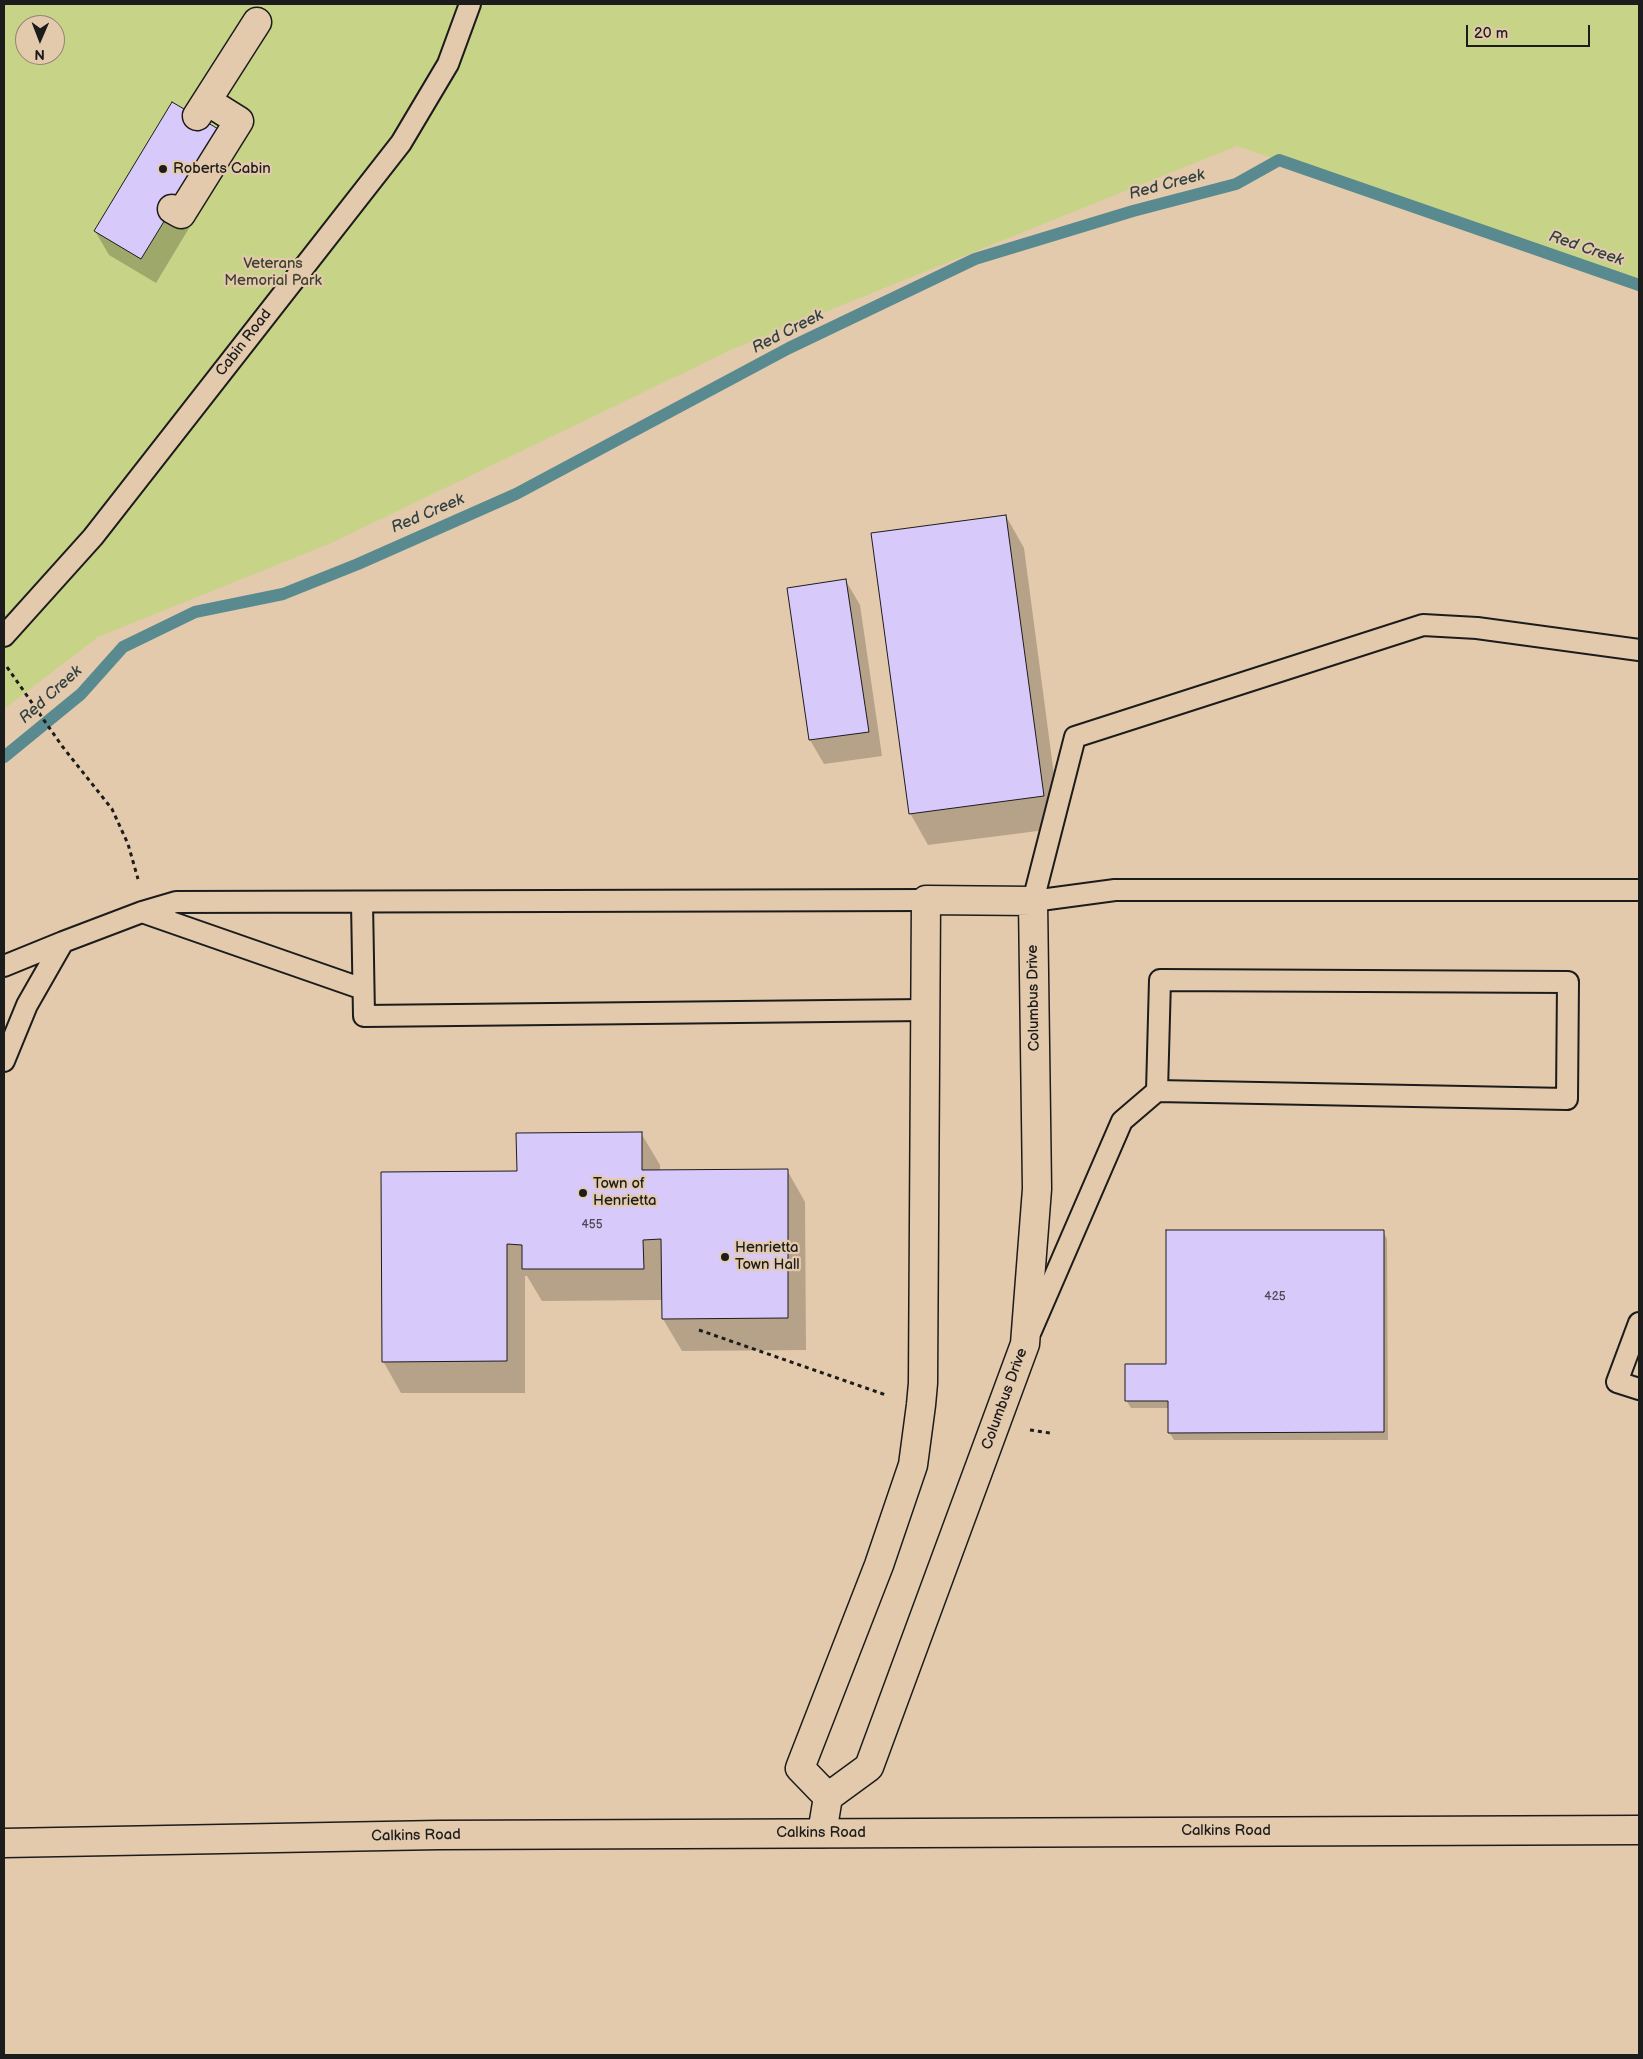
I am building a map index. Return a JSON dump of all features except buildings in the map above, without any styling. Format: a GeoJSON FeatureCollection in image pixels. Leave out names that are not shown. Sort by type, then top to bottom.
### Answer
{"type":"FeatureCollection","features":[{"type":"Feature","properties":{"kind":"street"},"geometry":{"type":"LineString","coordinates":[[172,209],[181,214],[239,121],[202,109],[257,22]]}},
{"type":"Feature","properties":{"kind":"street"},"geometry":{"type":"LineString","coordinates":[[822,1833],[828,1797],[800,1768],[879,1565],[913,1465],[923,1383],[926,900],[1033,901]]}},
{"type":"Feature","properties":{"kind":"street","name":"Columbus Drive"},"geometry":{"type":"LineString","coordinates":[[828,1797],[869,1767],[1025,1344],[1037,1189],[1033,901]]}},
{"type":"Feature","properties":{"kind":"street","name":"Calkins Road"},"geometry":{"type":"LineString","coordinates":[[4,1843],[449,1835],[1639,1830]]}},
{"type":"Feature","properties":{"kind":"lane","name":"Cabin Road"},"geometry":{"type":"LineString","coordinates":[[4,636],[92,537],[400,143],[448,64],[470,4]]}},
{"type":"Feature","properties":{"kind":"lane"},"geometry":{"type":"LineString","coordinates":[[1639,650],[1477,628],[1423,624],[1075,736],[1033,901],[1115,890],[1639,890]]}},
{"type":"Feature","properties":{"kind":"lane"},"geometry":{"type":"LineString","coordinates":[[4,966],[142,912],[176,902],[926,900]]}},
{"type":"Feature","properties":{"kind":"lane"},"geometry":{"type":"LineString","coordinates":[[362,902],[364,1016],[925,1010]]}},
{"type":"Feature","properties":{"kind":"lane"},"geometry":{"type":"LineString","coordinates":[[142,912],[363,989]]}},
{"type":"Feature","properties":{"kind":"lane"},"geometry":{"type":"LineString","coordinates":[[4,1061],[27,1005],[63,942]]}},
{"type":"Feature","properties":{"kind":"lane"},"geometry":{"type":"LineString","coordinates":[[1025,1344],[1122,1121],[1157,1091],[1567,1098],[1568,982],[1160,980],[1157,1091]]}},
{"type":"Feature","properties":{"kind":"lane"},"geometry":{"type":"LineString","coordinates":[[1639,1323],[1617,1382],[1639,1389]]}},
{"type":"Feature","properties":{"kind":"path"},"geometry":{"type":"LineString","coordinates":[[4,663],[62,746],[112,809],[128,844],[139,883]]}},
{"type":"Feature","properties":{"kind":"path"},"geometry":{"type":"LineString","coordinates":[[699,1330],[861,1387],[920,1405]]}},
{"type":"Feature","properties":{"kind":"path"},"geometry":{"type":"LineString","coordinates":[[995,1426],[1050,1432]]}},
{"type":"Feature","properties":{"kind":"green space","name":"Veterans Memorial Park"},"geometry":{"type":"Polygon","coordinates":[[[4,4],[1639,4],[1639,285],[1237,146],[733,349],[331,543],[98,637],[4,709],[4,4]]]}},
{"type":"Feature","properties":{"kind":"waterway","name":"Red Creek"},"geometry":{"type":"LineString","coordinates":[[4,757],[81,694],[123,647],[195,612],[283,594],[358,564],[516,494],[789,348],[975,259],[1133,211],[1236,184],[1279,160],[1639,285]]}},
{"type":"Feature","properties":{"kind":"place","name":"Roberts Cabin"},"geometry":{"type":"Point","coordinates":[163,169]}},
{"type":"Feature","properties":{"kind":"place","name":"Town of Henrietta"},"geometry":{"type":"Point","coordinates":[583,1193]}},
{"type":"Feature","properties":{"kind":"place","name":"Henrietta Town Hall"},"geometry":{"type":"Point","coordinates":[725,1257]}}]}
